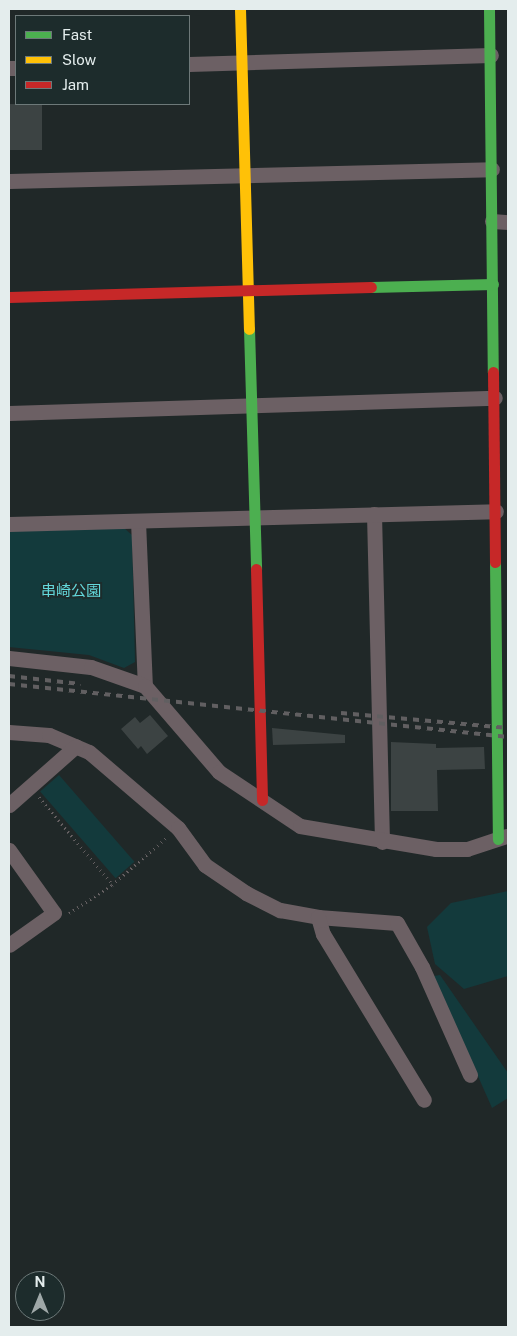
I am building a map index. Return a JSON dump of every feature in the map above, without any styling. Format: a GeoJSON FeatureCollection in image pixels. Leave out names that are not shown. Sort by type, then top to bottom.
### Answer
{"type":"FeatureCollection","features":[{"type":"Feature","properties":{"kind":"street"},"geometry":{"type":"LineString","coordinates":[[240,9],[262,800]]}},
{"type":"Feature","properties":{"kind":"street"},"geometry":{"type":"LineString","coordinates":[[9,658],[91,668],[146,686],[219,772],[300,826],[382,842],[467,848],[503,837],[489,9]]}},
{"type":"Feature","properties":{"kind":"street"},"geometry":{"type":"LineString","coordinates":[[190,64],[491,55]]}},
{"type":"Feature","properties":{"kind":"street"},"geometry":{"type":"LineString","coordinates":[[9,181],[492,169]]}},
{"type":"Feature","properties":{"kind":"street"},"geometry":{"type":"LineString","coordinates":[[492,221],[508,222]]}},
{"type":"Feature","properties":{"kind":"street"},"geometry":{"type":"LineString","coordinates":[[9,297],[493,284]]}},
{"type":"Feature","properties":{"kind":"street"},"geometry":{"type":"LineString","coordinates":[[9,413],[495,398]]}},
{"type":"Feature","properties":{"kind":"street"},"geometry":{"type":"LineString","coordinates":[[9,524],[496,511]]}},
{"type":"Feature","properties":{"kind":"street"},"geometry":{"type":"LineString","coordinates":[[374,514],[382,842]]}},
{"type":"Feature","properties":{"kind":"street"},"geometry":{"type":"LineString","coordinates":[[138,521],[146,686]]}},
{"type":"Feature","properties":{"kind":"street"},"geometry":{"type":"LineString","coordinates":[[9,732],[49,735],[89,752],[178,828],[205,864],[246,893],[280,910],[318,917],[397,923],[422,967],[470,1074]]}},
{"type":"Feature","properties":{"kind":"street"},"geometry":{"type":"LineString","coordinates":[[9,804],[30,788],[76,746]]}},
{"type":"Feature","properties":{"kind":"street"},"geometry":{"type":"LineString","coordinates":[[9,850],[54,913],[9,945]]}},
{"type":"Feature","properties":{"kind":"street"},"geometry":{"type":"LineString","coordinates":[[318,917],[323,934],[424,1100]]}},
{"type":"Feature","properties":{"kind":"path"},"geometry":{"type":"LineString","coordinates":[[30,788],[112,884]]}},
{"type":"Feature","properties":{"kind":"path"},"geometry":{"type":"LineString","coordinates":[[54,913],[68,914],[112,884],[178,828]]}},
{"type":"Feature","properties":{"kind":"green space","name":"串崎公園"},"geometry":{"type":"Polygon","coordinates":[[[124,528],[132,535],[135,662],[124,668],[89,655],[9,647],[9,531],[124,528]]]}},
{"type":"Feature","properties":{"kind":"green space"},"geometry":{"type":"Polygon","coordinates":[[[59,775],[134,862],[116,878],[40,791],[59,775]]]}},
{"type":"Feature","properties":{"kind":"green space"},"geometry":{"type":"Polygon","coordinates":[[[508,891],[508,976],[464,989],[435,964],[427,927],[451,903],[508,891]]]}},
{"type":"Feature","properties":{"kind":"green space"},"geometry":{"type":"Polygon","coordinates":[[[440,975],[508,1073],[508,1098],[492,1108],[434,976],[440,975]]]}},
{"type":"Feature","properties":{"kind":"building"},"geometry":{"type":"Polygon","coordinates":[[[9,104],[42,105],[42,150],[9,150],[9,104]]]}},
{"type":"Feature","properties":{"kind":"building"},"geometry":{"type":"Polygon","coordinates":[[[150,715],[168,736],[147,754],[141,746],[138,749],[121,729],[135,717],[140,723],[150,715]]]}},
{"type":"Feature","properties":{"kind":"building"},"geometry":{"type":"Polygon","coordinates":[[[272,728],[345,735],[345,743],[273,745],[272,728]]]}},
{"type":"Feature","properties":{"kind":"building"},"geometry":{"type":"Polygon","coordinates":[[[391,742],[436,744],[436,748],[484,747],[485,769],[437,770],[438,811],[391,811],[391,742]]]}},
{"type":"Feature","properties":{"kind":"railway"},"geometry":{"type":"LineString","coordinates":[[9,676],[81,684]]}},
{"type":"Feature","properties":{"kind":"railway"},"geometry":{"type":"LineString","coordinates":[[9,684],[508,737]]}},
{"type":"Feature","properties":{"kind":"railway"},"geometry":{"type":"LineString","coordinates":[[341,713],[508,728]]}},
{"type":"Feature","properties":{"kind":"traffic: fast"},"geometry":{"type":"LineString","coordinates":[[489,9],[493,372]]}},
{"type":"Feature","properties":{"kind":"traffic: fast"},"geometry":{"type":"LineString","coordinates":[[371,287],[493,284]]}},
{"type":"Feature","properties":{"kind":"traffic: fast"},"geometry":{"type":"LineString","coordinates":[[249,329],[256,569]]}},
{"type":"Feature","properties":{"kind":"traffic: fast"},"geometry":{"type":"LineString","coordinates":[[495,562],[498,839]]}},
{"type":"Feature","properties":{"kind":"traffic: slow"},"geometry":{"type":"LineString","coordinates":[[240,9],[249,329]]}},
{"type":"Feature","properties":{"kind":"traffic: jam"},"geometry":{"type":"LineString","coordinates":[[9,297],[371,287]]}},
{"type":"Feature","properties":{"kind":"traffic: jam"},"geometry":{"type":"LineString","coordinates":[[493,372],[495,562]]}},
{"type":"Feature","properties":{"kind":"traffic: jam"},"geometry":{"type":"LineString","coordinates":[[256,569],[262,800]]}}]}
